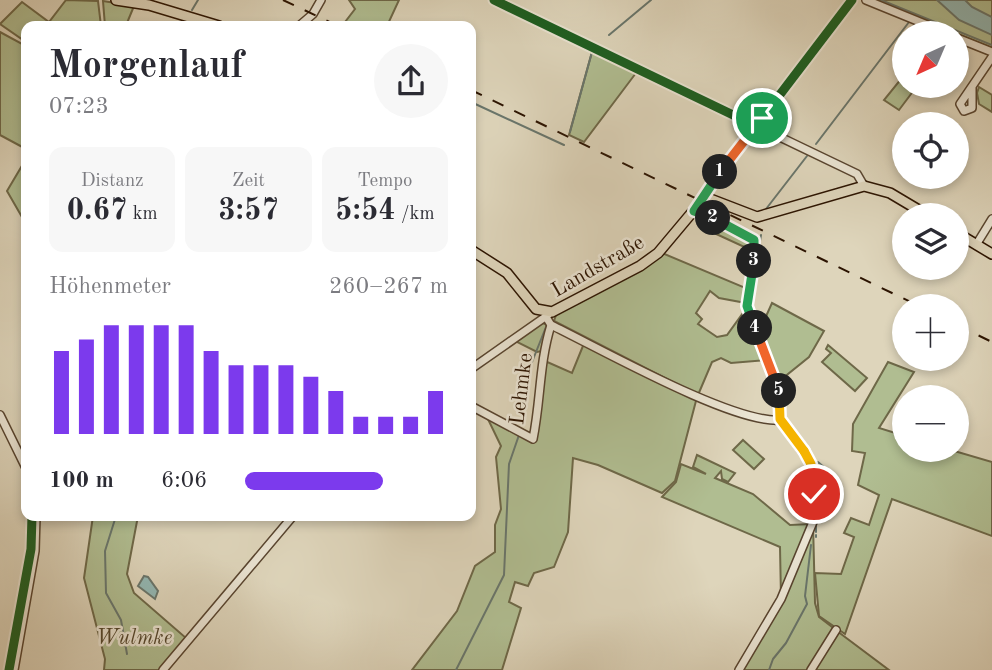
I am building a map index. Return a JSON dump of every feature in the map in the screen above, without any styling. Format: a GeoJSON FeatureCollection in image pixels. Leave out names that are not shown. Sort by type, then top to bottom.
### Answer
{"type":"FeatureCollection","features":[{"type":"Feature","properties":{"kind":"main road"},"geometry":{"type":"LineString","coordinates":[[116,0],[149,5],[202,21]]}},
{"type":"Feature","properties":{"kind":"main road"},"geometry":{"type":"LineString","coordinates":[[703,199],[757,216],[864,186],[890,193],[907,203]]}},
{"type":"Feature","properties":{"kind":"main road","name":"Landstraße"},"geometry":{"type":"LineString","coordinates":[[476,253],[507,272],[536,309],[549,314],[654,256],[703,199]]}},
{"type":"Feature","properties":{"kind":"main road"},"geometry":{"type":"LineString","coordinates":[[969,241],[992,254]]}},
{"type":"Feature","properties":{"kind":"street"},"geometry":{"type":"LineString","coordinates":[[306,21],[321,0]]}},
{"type":"Feature","properties":{"kind":"street"},"geometry":{"type":"LineString","coordinates":[[494,0],[594,45],[857,174],[864,186]]}},
{"type":"Feature","properties":{"kind":"street"},"geometry":{"type":"LineString","coordinates":[[703,199],[706,191],[852,0]]}},
{"type":"Feature","properties":{"kind":"street"},"geometry":{"type":"LineString","coordinates":[[866,0],[918,21]]}},
{"type":"Feature","properties":{"kind":"street"},"geometry":{"type":"LineString","coordinates":[[970,43],[992,52]]}},
{"type":"Feature","properties":{"kind":"street"},"geometry":{"type":"LineString","coordinates":[[972,87],[992,57]]}},
{"type":"Feature","properties":{"kind":"street"},"geometry":{"type":"LineString","coordinates":[[694,211],[747,235],[755,244],[747,306],[778,388],[780,419],[811,464],[813,522],[781,599],[739,670]]}},
{"type":"Feature","properties":{"kind":"street"},"geometry":{"type":"LineString","coordinates":[[976,245],[992,219]]}},
{"type":"Feature","properties":{"kind":"street"},"geometry":{"type":"LineString","coordinates":[[534,324],[536,309]]}},
{"type":"Feature","properties":{"kind":"street"},"geometry":{"type":"LineString","coordinates":[[476,365],[549,314],[551,324],[698,397],[765,421],[780,419]]}},
{"type":"Feature","properties":{"kind":"street","name":"Lehmke"},"geometry":{"type":"LineString","coordinates":[[476,409],[533,439],[539,411],[541,356],[551,324]]}},
{"type":"Feature","properties":{"kind":"street"},"geometry":{"type":"LineString","coordinates":[[0,415],[21,458]]}},
{"type":"Feature","properties":{"kind":"street"},"geometry":{"type":"LineString","coordinates":[[14,670],[35,551],[37,521]]}},
{"type":"Feature","properties":{"kind":"street"},"geometry":{"type":"LineString","coordinates":[[163,670],[289,521]]}},
{"type":"Feature","properties":{"kind":"street"},"geometry":{"type":"LineString","coordinates":[[811,670],[836,629]]}},
{"type":"Feature","properties":{"kind":"green space"},"geometry":{"type":"Polygon","coordinates":[[[66,0],[98,1],[100,21],[50,21],[66,0]]]}},
{"type":"Feature","properties":{"kind":"green space"},"geometry":{"type":"Polygon","coordinates":[[[349,0],[399,0],[389,21],[346,21],[355,9],[349,0]]]}},
{"type":"Feature","properties":{"kind":"green space"},"geometry":{"type":"Polygon","coordinates":[[[875,0],[992,0],[992,48],[970,39],[970,21],[926,21],[875,0]]]}},
{"type":"Feature","properties":{"kind":"green space"},"geometry":{"type":"Polygon","coordinates":[[[103,1],[134,6],[128,21],[105,21],[103,1]]]}},
{"type":"Feature","properties":{"kind":"green space"},"geometry":{"type":"Polygon","coordinates":[[[22,2],[48,21],[21,21],[21,39],[0,24],[22,2]]]}},
{"type":"Feature","properties":{"kind":"green space"},"geometry":{"type":"Polygon","coordinates":[[[0,32],[21,43],[21,146],[0,135],[0,32]]]}},
{"type":"Feature","properties":{"kind":"green space"},"geometry":{"type":"Polygon","coordinates":[[[592,52],[636,73],[584,142],[569,135],[592,52]]]}},
{"type":"Feature","properties":{"kind":"green space"},"geometry":{"type":"Polygon","coordinates":[[[979,87],[992,95],[992,112],[979,104],[979,87]]]}},
{"type":"Feature","properties":{"kind":"green space"},"geometry":{"type":"Polygon","coordinates":[[[892,90],[892,98],[908,98],[899,110],[884,100],[892,90]]]}},
{"type":"Feature","properties":{"kind":"green space"},"geometry":{"type":"Polygon","coordinates":[[[21,167],[21,215],[7,191],[21,167]]]}},
{"type":"Feature","properties":{"kind":"green space"},"geometry":{"type":"Polygon","coordinates":[[[720,223],[750,238],[753,251],[714,233],[720,223]]]}},
{"type":"Feature","properties":{"kind":"green space"},"geometry":{"type":"Polygon","coordinates":[[[662,253],[748,289],[746,303],[719,298],[710,291],[696,313],[702,319],[698,324],[717,337],[727,335],[743,313],[748,312],[767,360],[731,363],[721,358],[712,362],[698,395],[554,321],[556,315],[662,253]]]}},
{"type":"Feature","properties":{"kind":"green space"},"geometry":{"type":"Polygon","coordinates":[[[772,303],[824,331],[809,357],[778,382],[759,332],[772,303]]]}},
{"type":"Feature","properties":{"kind":"green space"},"geometry":{"type":"Polygon","coordinates":[[[540,322],[548,325],[542,351],[537,352],[513,340],[540,322]]]}},
{"type":"Feature","properties":{"kind":"green space"},"geometry":{"type":"Polygon","coordinates":[[[585,341],[697,397],[675,481],[662,493],[598,465],[573,458],[568,532],[554,567],[534,573],[528,586],[515,582],[509,602],[521,608],[502,670],[412,670],[457,611],[475,566],[495,552],[495,525],[501,509],[496,457],[501,446],[486,415],[533,440],[545,361],[572,373],[585,341]]]}},
{"type":"Feature","properties":{"kind":"green space"},"geometry":{"type":"Polygon","coordinates":[[[828,345],[867,378],[855,391],[822,362],[831,353],[826,349],[828,345]]]}},
{"type":"Feature","properties":{"kind":"green space"},"geometry":{"type":"Polygon","coordinates":[[[888,362],[892,364],[892,371],[914,372],[906,385],[892,385],[892,407],[879,428],[892,432],[892,462],[969,462],[969,455],[992,462],[992,536],[892,499],[845,634],[819,616],[815,573],[841,574],[854,537],[844,533],[851,518],[869,525],[879,495],[858,485],[865,453],[852,451],[853,424],[888,362]]]}},
{"type":"Feature","properties":{"kind":"green space"},"geometry":{"type":"Polygon","coordinates":[[[743,440],[764,459],[754,469],[733,450],[743,440]]]}},
{"type":"Feature","properties":{"kind":"green space"},"geometry":{"type":"Polygon","coordinates":[[[697,455],[735,473],[728,482],[722,479],[721,471],[715,478],[753,494],[790,525],[811,524],[781,598],[780,547],[662,497],[676,482],[681,464],[706,474],[693,467],[697,455]]]}},
{"type":"Feature","properties":{"kind":"green space","name":"Wulmke"},"geometry":{"type":"Polygon","coordinates":[[[92,521],[137,521],[127,574],[134,593],[186,638],[160,670],[104,670],[105,659],[84,578],[92,521]]]}},
{"type":"Feature","properties":{"kind":"green space"},"geometry":{"type":"Polygon","coordinates":[[[813,523],[815,603],[819,617],[836,630],[810,670],[740,670],[782,599],[813,523]]]}},
{"type":"Feature","properties":{"kind":"green space"},"geometry":{"type":"Polygon","coordinates":[[[837,631],[889,670],[811,670],[837,631]]]}},
{"type":"Feature","properties":{"kind":"water"},"geometry":{"type":"Polygon","coordinates":[[[937,0],[965,0],[972,7],[992,17],[992,35],[970,25],[970,21],[959,20],[937,0]]]}},
{"type":"Feature","properties":{"kind":"water"},"geometry":{"type":"Polygon","coordinates":[[[144,576],[148,577],[158,591],[155,599],[138,586],[144,576]]]}},
{"type":"Feature","properties":{"kind":"waterway"},"geometry":{"type":"LineString","coordinates":[[192,10],[198,0]]}},
{"type":"Feature","properties":{"kind":"waterway"},"geometry":{"type":"LineString","coordinates":[[609,35],[651,0]]}},
{"type":"Feature","properties":{"kind":"waterway"},"geometry":{"type":"LineString","coordinates":[[881,0],[992,45]]}},
{"type":"Feature","properties":{"kind":"waterway"},"geometry":{"type":"LineString","coordinates":[[816,144],[892,44]]}},
{"type":"Feature","properties":{"kind":"waterway"},"geometry":{"type":"LineString","coordinates":[[570,132],[592,52]]}},
{"type":"Feature","properties":{"kind":"waterway"},"geometry":{"type":"LineString","coordinates":[[476,104],[564,145]]}},
{"type":"Feature","properties":{"kind":"waterway"},"geometry":{"type":"LineString","coordinates":[[766,209],[807,156]]}},
{"type":"Feature","properties":{"kind":"waterway"},"geometry":{"type":"LineString","coordinates":[[754,277],[761,235]]}},
{"type":"Feature","properties":{"kind":"waterway"},"geometry":{"type":"LineString","coordinates":[[528,372],[546,327]]}},
{"type":"Feature","properties":{"kind":"waterway"},"geometry":{"type":"LineString","coordinates":[[782,388],[784,420]]}},
{"type":"Feature","properties":{"kind":"waterway"},"geometry":{"type":"LineString","coordinates":[[456,670],[504,575],[509,464],[519,435]]}},
{"type":"Feature","properties":{"kind":"waterway"},"geometry":{"type":"LineString","coordinates":[[796,436],[808,454]]}},
{"type":"Feature","properties":{"kind":"waterway"},"geometry":{"type":"LineString","coordinates":[[817,486],[825,484],[828,479],[826,469],[818,462]]}},
{"type":"Feature","properties":{"kind":"waterway"},"geometry":{"type":"LineString","coordinates":[[114,521],[105,551],[106,593],[121,620],[127,654]]}},
{"type":"Feature","properties":{"kind":"waterway"},"geometry":{"type":"LineString","coordinates":[[816,522],[816,532]]}},
{"type":"Feature","properties":{"kind":"waterway"},"geometry":{"type":"LineString","coordinates":[[769,670],[807,604],[805,596],[811,545]]}},
{"type":"Feature","properties":{"kind":"railway"},"geometry":{"type":"LineString","coordinates":[[283,0],[327,21]]}},
{"type":"Feature","properties":{"kind":"railway"},"geometry":{"type":"LineString","coordinates":[[476,92],[894,294]]}},
{"type":"Feature","properties":{"kind":"railway"},"geometry":{"type":"LineString","coordinates":[[969,331],[992,342]]}},
{"type":"Feature","properties":{"kind":"cycle path"},"geometry":{"type":"LineString","coordinates":[[494,0],[756,126],[852,0]]}},
{"type":"Feature","properties":{"kind":"cycle path"},"geometry":{"type":"LineString","coordinates":[[9,670],[31,549],[32,521]]}},
{"type":"Feature","properties":{"kind":"route"},"geometry":{"type":"LineString","coordinates":[[762,118],[706,191],[705,197],[694,211],[754,240],[756,248],[747,306],[778,388],[781,401],[780,419],[804,450],[811,464],[814,494]]}}]}
